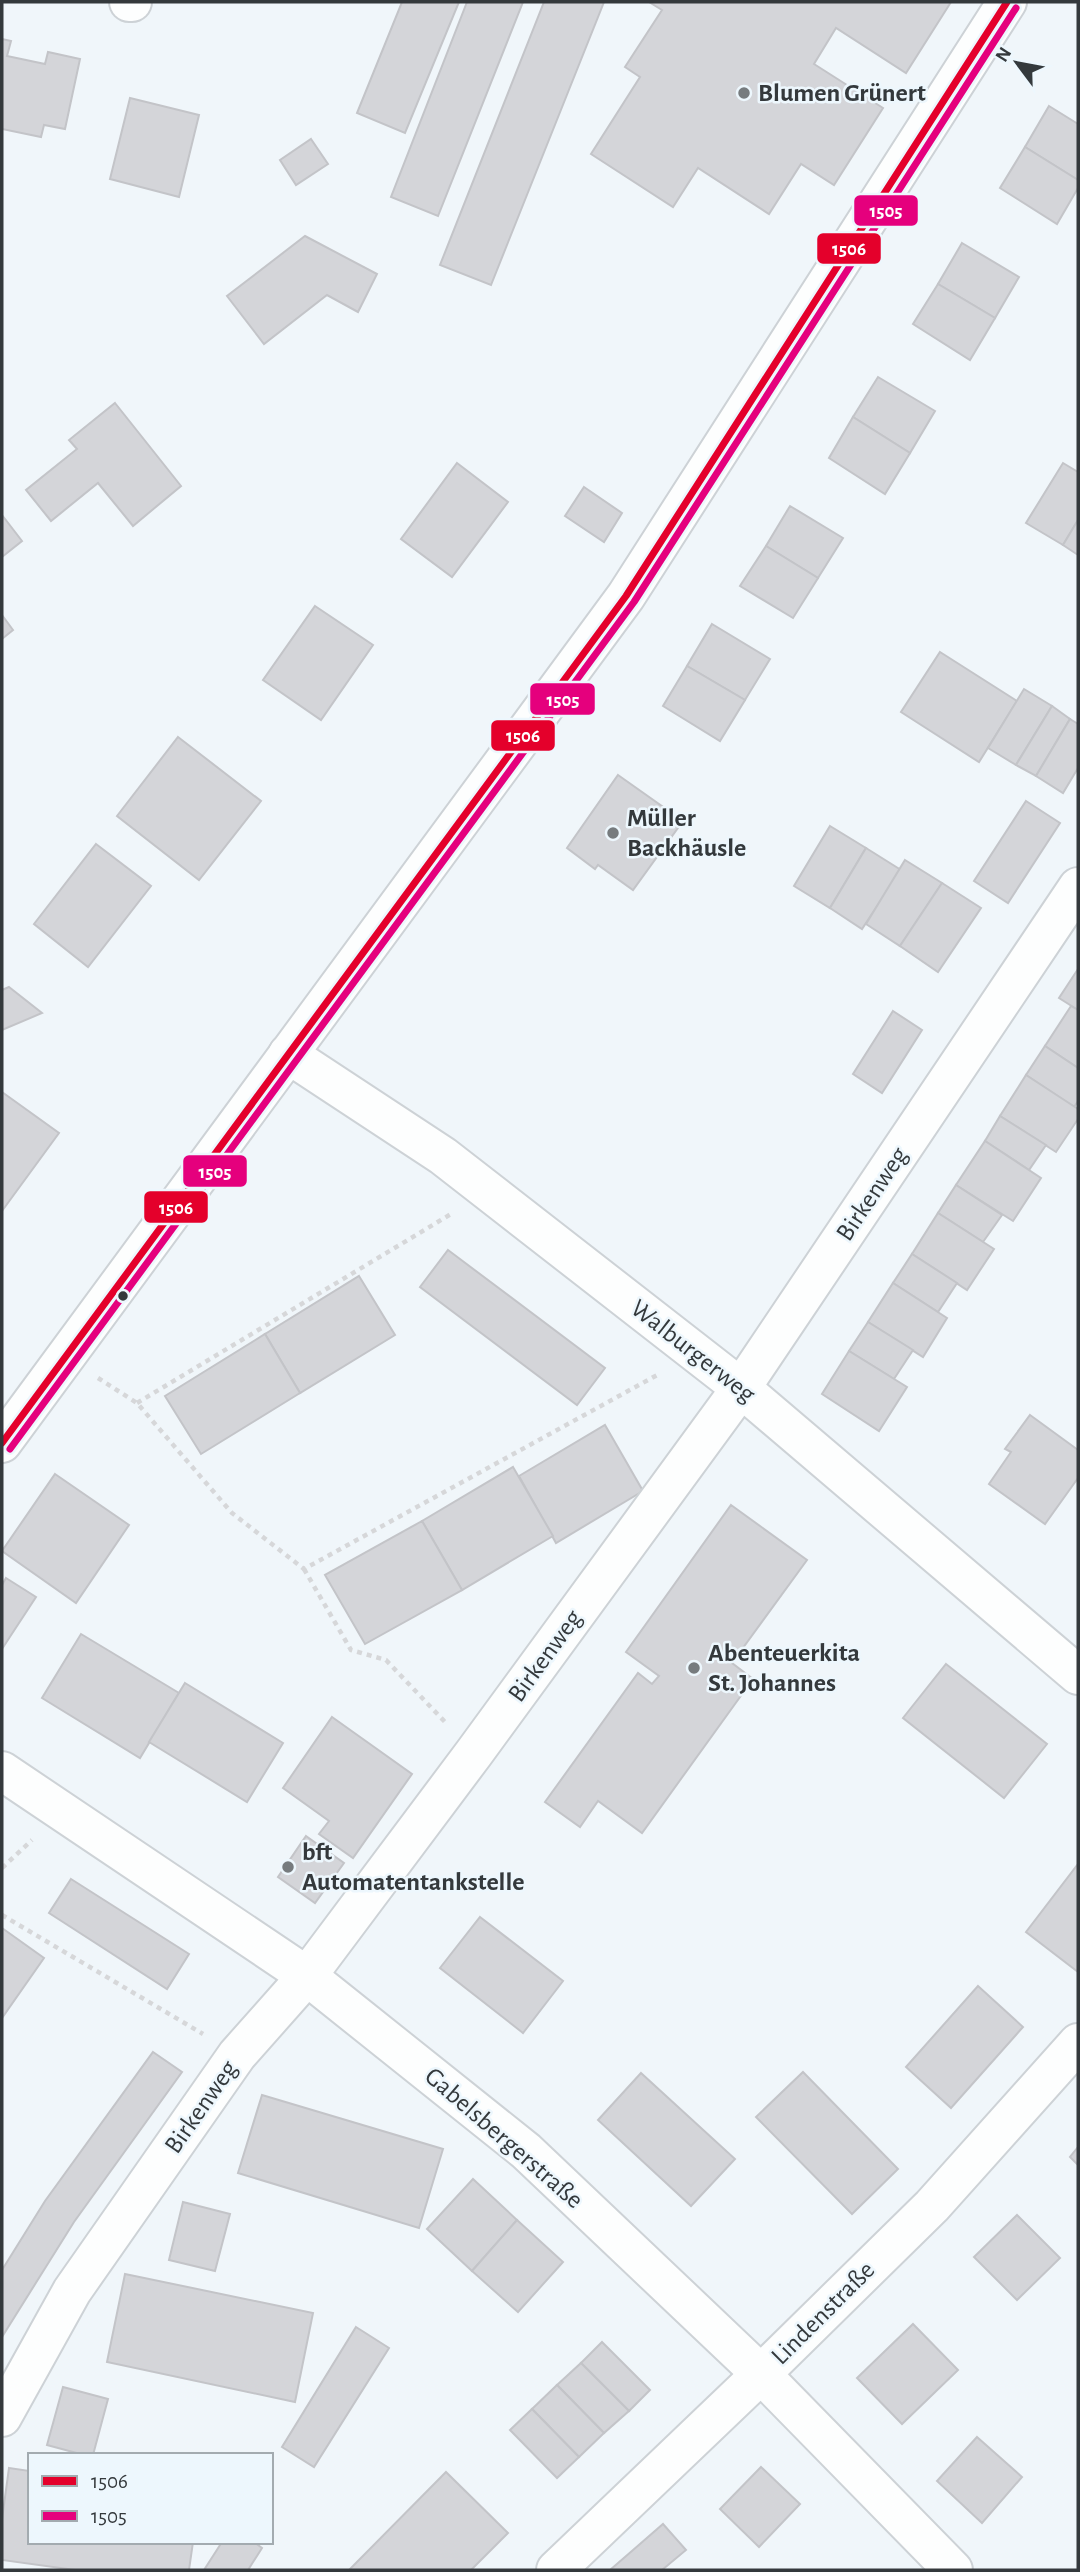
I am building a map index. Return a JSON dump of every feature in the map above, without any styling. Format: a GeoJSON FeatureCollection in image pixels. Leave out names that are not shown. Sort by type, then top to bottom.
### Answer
{"type":"FeatureCollection","features":[{"type":"Feature","properties":{"kind":"street"},"geometry":{"type":"LineString","coordinates":[[2,1443],[626,596],[1007,2]]}},
{"type":"Feature","properties":{"kind":"street","name":"Birkenweg"},"geometry":{"type":"LineString","coordinates":[[2,2417],[72,2291],[237,2055],[307,1976],[474,1754],[741,1388],[1078,887]]}},
{"type":"Feature","properties":{"kind":"street","name":"Walburgerweg"},"geometry":{"type":"LineString","coordinates":[[288,1054],[443,1156],[697,1353],[1078,1675]]}},
{"type":"Feature","properties":{"kind":"street","name":"Gabelsbergerstraße"},"geometry":{"type":"LineString","coordinates":[[2,1771],[307,1976],[526,2151],[761,2374],[953,2570]]}},
{"type":"Feature","properties":{"kind":"street","name":"Lindenstraße"},"geometry":{"type":"LineString","coordinates":[[556,2570],[932,2206],[1078,2043]]}},
{"type":"Feature","properties":{"kind":"path"},"geometry":{"type":"LineString","coordinates":[[137,1403],[488,1191]]}},
{"type":"Feature","properties":{"kind":"path"},"geometry":{"type":"LineString","coordinates":[[304,1569],[697,1353]]}},
{"type":"Feature","properties":{"kind":"path"},"geometry":{"type":"LineString","coordinates":[[65,1357],[137,1403],[232,1513],[304,1569],[351,1650],[386,1660],[474,1754]]}},
{"type":"Feature","properties":{"kind":"path"},"geometry":{"type":"LineString","coordinates":[[2,1915],[237,2055]]}},
{"type":"Feature","properties":{"kind":"building"},"geometry":{"type":"Polygon","coordinates":[[[402,2],[459,2],[405,133],[357,113],[402,2]]]}},
{"type":"Feature","properties":{"kind":"building"},"geometry":{"type":"Polygon","coordinates":[[[467,2],[523,2],[438,216],[391,197],[467,2]]]}},
{"type":"Feature","properties":{"kind":"building"},"geometry":{"type":"Polygon","coordinates":[[[544,2],[604,2],[491,285],[440,265],[544,2]]]}},
{"type":"Feature","properties":{"kind":"building","name":"Blumen Grünert"},"geometry":{"type":"Polygon","coordinates":[[[649,2],[951,2],[906,73],[836,28],[814,64],[883,108],[834,185],[801,164],[769,214],[698,168],[673,207],[591,154],[640,77],[625,67],[662,10],[649,2]]]}},
{"type":"Feature","properties":{"kind":"building"},"geometry":{"type":"Polygon","coordinates":[[[2,39],[11,41],[7,56],[45,64],[48,52],[80,59],[65,129],[44,125],[41,137],[2,129],[2,39]]]}},
{"type":"Feature","properties":{"kind":"building"},"geometry":{"type":"Polygon","coordinates":[[[130,98],[199,115],[179,197],[110,179],[130,98]]]}},
{"type":"Feature","properties":{"kind":"building"},"geometry":{"type":"Polygon","coordinates":[[[1049,106],[1078,124],[1078,180],[1025,147],[1049,106]]]}},
{"type":"Feature","properties":{"kind":"building"},"geometry":{"type":"Polygon","coordinates":[[[311,139],[328,164],[296,185],[280,160],[311,139]]]}},
{"type":"Feature","properties":{"kind":"building"},"geometry":{"type":"Polygon","coordinates":[[[1025,147],[1078,180],[1078,188],[1057,224],[1000,188],[1025,147]]]}},
{"type":"Feature","properties":{"kind":"building"},"geometry":{"type":"Polygon","coordinates":[[[305,236],[377,274],[358,312],[327,295],[264,344],[227,296],[305,236]]]}},
{"type":"Feature","properties":{"kind":"building"},"geometry":{"type":"Polygon","coordinates":[[[962,243],[1019,277],[995,318],[938,284],[962,243]]]}},
{"type":"Feature","properties":{"kind":"building"},"geometry":{"type":"Polygon","coordinates":[[[938,284],[995,318],[970,360],[913,324],[938,284]]]}},
{"type":"Feature","properties":{"kind":"building"},"geometry":{"type":"Polygon","coordinates":[[[878,377],[935,411],[910,453],[853,417],[878,377]]]}},
{"type":"Feature","properties":{"kind":"building"},"geometry":{"type":"Polygon","coordinates":[[[115,403],[181,486],[133,526],[98,483],[51,521],[26,490],[77,449],[69,440],[115,403]]]}},
{"type":"Feature","properties":{"kind":"building"},"geometry":{"type":"Polygon","coordinates":[[[853,417],[910,453],[885,494],[829,458],[853,417]]]}},
{"type":"Feature","properties":{"kind":"building"},"geometry":{"type":"Polygon","coordinates":[[[457,463],[508,502],[452,577],[401,539],[457,463]]]}},
{"type":"Feature","properties":{"kind":"building"},"geometry":{"type":"Polygon","coordinates":[[[1063,463],[1078,472],[1078,520],[1063,545],[1026,523],[1063,463]]]}},
{"type":"Feature","properties":{"kind":"building"},"geometry":{"type":"Polygon","coordinates":[[[584,487],[622,513],[604,542],[565,516],[584,487]]]}},
{"type":"Feature","properties":{"kind":"building"},"geometry":{"type":"Polygon","coordinates":[[[790,506],[843,538],[818,578],[766,546],[790,506]]]}},
{"type":"Feature","properties":{"kind":"building"},"geometry":{"type":"Polygon","coordinates":[[[2,515],[22,541],[2,557],[2,515]]]}},
{"type":"Feature","properties":{"kind":"building"},"geometry":{"type":"Polygon","coordinates":[[[1078,520],[1078,555],[1063,545],[1078,520]]]}},
{"type":"Feature","properties":{"kind":"building"},"geometry":{"type":"Polygon","coordinates":[[[766,546],[818,578],[793,618],[740,586],[766,546]]]}},
{"type":"Feature","properties":{"kind":"building"},"geometry":{"type":"Polygon","coordinates":[[[315,606],[373,645],[321,720],[263,680],[315,606]]]}},
{"type":"Feature","properties":{"kind":"building"},"geometry":{"type":"Polygon","coordinates":[[[2,615],[13,630],[2,639],[2,615]]]}},
{"type":"Feature","properties":{"kind":"building"},"geometry":{"type":"Polygon","coordinates":[[[712,624],[770,659],[745,700],[687,666],[712,624]]]}},
{"type":"Feature","properties":{"kind":"building"},"geometry":{"type":"Polygon","coordinates":[[[940,652],[1017,701],[979,762],[901,712],[940,652]]]}},
{"type":"Feature","properties":{"kind":"building"},"geometry":{"type":"Polygon","coordinates":[[[687,666],[745,700],[720,741],[663,706],[687,666]]]}},
{"type":"Feature","properties":{"kind":"building"},"geometry":{"type":"Polygon","coordinates":[[[1024,689],[1052,706],[1016,765],[988,748],[1024,689]]]}},
{"type":"Feature","properties":{"kind":"building"},"geometry":{"type":"Polygon","coordinates":[[[1052,706],[1070,719],[1036,776],[1016,765],[1052,706]]]}},
{"type":"Feature","properties":{"kind":"building"},"geometry":{"type":"Polygon","coordinates":[[[1070,719],[1078,724],[1078,768],[1063,793],[1036,776],[1070,719]]]}},
{"type":"Feature","properties":{"kind":"building"},"geometry":{"type":"Polygon","coordinates":[[[178,737],[261,801],[199,880],[117,816],[178,737]]]}},
{"type":"Feature","properties":{"kind":"building"},"geometry":{"type":"Polygon","coordinates":[[[618,775],[683,821],[633,890],[598,865],[595,869],[567,848],[618,775]]]}},
{"type":"Feature","properties":{"kind":"building"},"geometry":{"type":"Polygon","coordinates":[[[1026,801],[1060,823],[1008,903],[974,881],[1026,801]]]}},
{"type":"Feature","properties":{"kind":"building"},"geometry":{"type":"Polygon","coordinates":[[[830,826],[866,848],[830,908],[794,886],[830,826]]]}},
{"type":"Feature","properties":{"kind":"building"},"geometry":{"type":"Polygon","coordinates":[[[96,844],[151,886],[88,967],[34,924],[96,844]]]}},
{"type":"Feature","properties":{"kind":"building"},"geometry":{"type":"Polygon","coordinates":[[[866,848],[901,870],[862,929],[830,908],[866,848]]]}},
{"type":"Feature","properties":{"kind":"building"},"geometry":{"type":"Polygon","coordinates":[[[905,860],[942,883],[900,946],[866,924],[905,860]]]}},
{"type":"Feature","properties":{"kind":"building"},"geometry":{"type":"Polygon","coordinates":[[[942,883],[981,908],[938,972],[900,946],[942,883]]]}},
{"type":"Feature","properties":{"kind":"building"},"geometry":{"type":"Polygon","coordinates":[[[1078,969],[1078,1010],[1059,998],[1078,969]]]}},
{"type":"Feature","properties":{"kind":"building"},"geometry":{"type":"Polygon","coordinates":[[[9,987],[42,1013],[2,1030],[2,990],[9,987]]]}},
{"type":"Feature","properties":{"kind":"building"},"geometry":{"type":"Polygon","coordinates":[[[1071,1006],[1078,1010],[1078,1068],[1045,1046],[1071,1006]]]}},
{"type":"Feature","properties":{"kind":"building"},"geometry":{"type":"Polygon","coordinates":[[[893,1011],[922,1030],[882,1093],[853,1074],[893,1011]]]}},
{"type":"Feature","properties":{"kind":"building"},"geometry":{"type":"Polygon","coordinates":[[[1045,1046],[1078,1068],[1078,1101],[1074,1107],[1026,1075],[1045,1046]]]}},
{"type":"Feature","properties":{"kind":"building"},"geometry":{"type":"Polygon","coordinates":[[[1026,1075],[1078,1109],[1078,1119],[1056,1152],[1000,1116],[1026,1075]]]}},
{"type":"Feature","properties":{"kind":"building"},"geometry":{"type":"Polygon","coordinates":[[[2,1092],[59,1133],[2,1211],[2,1092]]]}},
{"type":"Feature","properties":{"kind":"building"},"geometry":{"type":"Polygon","coordinates":[[[1000,1116],[1046,1145],[1029,1170],[985,1141],[1000,1116]]]}},
{"type":"Feature","properties":{"kind":"building"},"geometry":{"type":"Polygon","coordinates":[[[985,1141],[1041,1178],[1013,1221],[956,1185],[985,1141]]]}},
{"type":"Feature","properties":{"kind":"building"},"geometry":{"type":"Polygon","coordinates":[[[956,1185],[1002,1215],[983,1242],[938,1213],[956,1185]]]}},
{"type":"Feature","properties":{"kind":"building"},"geometry":{"type":"Polygon","coordinates":[[[938,1213],[994,1249],[967,1290],[912,1254],[938,1213]]]}},
{"type":"Feature","properties":{"kind":"building"},"geometry":{"type":"Polygon","coordinates":[[[448,1250],[605,1368],[577,1405],[420,1287],[448,1250]]]}},
{"type":"Feature","properties":{"kind":"building"},"geometry":{"type":"Polygon","coordinates":[[[912,1254],[957,1283],[938,1312],[893,1283],[912,1254]]]}},
{"type":"Feature","properties":{"kind":"building"},"geometry":{"type":"Polygon","coordinates":[[[359,1276],[395,1335],[300,1393],[265,1334],[359,1276]]]}},
{"type":"Feature","properties":{"kind":"building"},"geometry":{"type":"Polygon","coordinates":[[[893,1283],[947,1318],[923,1357],[868,1322],[893,1283]]]}},
{"type":"Feature","properties":{"kind":"building"},"geometry":{"type":"Polygon","coordinates":[[[868,1322],[913,1350],[894,1379],[849,1351],[868,1322]]]}},
{"type":"Feature","properties":{"kind":"building"},"geometry":{"type":"Polygon","coordinates":[[[265,1334],[300,1393],[201,1454],[165,1396],[265,1334]]]}},
{"type":"Feature","properties":{"kind":"building"},"geometry":{"type":"Polygon","coordinates":[[[849,1351],[907,1387],[879,1431],[822,1394],[849,1351]]]}},
{"type":"Feature","properties":{"kind":"building"},"geometry":{"type":"Polygon","coordinates":[[[1030,1415],[1078,1450],[1078,1478],[1045,1524],[989,1484],[1011,1452],[1005,1449],[1030,1415]]]}},
{"type":"Feature","properties":{"kind":"building"},"geometry":{"type":"Polygon","coordinates":[[[605,1425],[643,1491],[556,1543],[519,1476],[605,1425]]]}},
{"type":"Feature","properties":{"kind":"building"},"geometry":{"type":"Polygon","coordinates":[[[513,1467],[553,1536],[462,1590],[422,1521],[513,1467]]]}},
{"type":"Feature","properties":{"kind":"building"},"geometry":{"type":"Polygon","coordinates":[[[55,1474],[129,1525],[76,1603],[2,1551],[55,1474]]]}},
{"type":"Feature","properties":{"kind":"building","name":"Abenteuerkita St. Johannes"},"geometry":{"type":"Polygon","coordinates":[[[731,1505],[807,1560],[732,1663],[753,1679],[642,1833],[598,1801],[580,1827],[545,1802],[638,1673],[652,1684],[659,1676],[626,1652],[731,1505]]]}},
{"type":"Feature","properties":{"kind":"building"},"geometry":{"type":"Polygon","coordinates":[[[422,1521],[462,1590],[365,1644],[325,1575],[422,1521]]]}},
{"type":"Feature","properties":{"kind":"building"},"geometry":{"type":"Polygon","coordinates":[[[6,1578],[36,1597],[2,1649],[2,1585],[6,1578]]]}},
{"type":"Feature","properties":{"kind":"building"},"geometry":{"type":"Polygon","coordinates":[[[81,1634],[179,1693],[140,1758],[42,1698],[81,1634]]]}},
{"type":"Feature","properties":{"kind":"building"},"geometry":{"type":"Polygon","coordinates":[[[946,1664],[1047,1744],[1004,1798],[903,1718],[946,1664]]]}},
{"type":"Feature","properties":{"kind":"building"},"geometry":{"type":"Polygon","coordinates":[[[185,1683],[283,1743],[247,1802],[149,1742],[185,1683]]]}},
{"type":"Feature","properties":{"kind":"building"},"geometry":{"type":"Polygon","coordinates":[[[332,1717],[412,1774],[353,1858],[319,1834],[329,1821],[283,1788],[332,1717]]]}},
{"type":"Feature","properties":{"kind":"building"},"geometry":{"type":"Polygon","coordinates":[[[306,1836],[344,1863],[315,1903],[278,1877],[306,1836]]]}},
{"type":"Feature","properties":{"kind":"building"},"geometry":{"type":"Polygon","coordinates":[[[1078,1864],[1078,1972],[1026,1932],[1078,1864]]]}},
{"type":"Feature","properties":{"kind":"building"},"geometry":{"type":"Polygon","coordinates":[[[71,1879],[189,1954],[167,1989],[49,1913],[71,1879]]]}},
{"type":"Feature","properties":{"kind":"building"},"geometry":{"type":"Polygon","coordinates":[[[480,1917],[563,1981],[523,2033],[440,1968],[480,1917]]]}},
{"type":"Feature","properties":{"kind":"building"},"geometry":{"type":"Polygon","coordinates":[[[2,1928],[44,1958],[2,2018],[2,1928]]]}},
{"type":"Feature","properties":{"kind":"building"},"geometry":{"type":"Polygon","coordinates":[[[978,1986],[1023,2027],[951,2108],[906,2067],[978,1986]]]}},
{"type":"Feature","properties":{"kind":"building"},"geometry":{"type":"Polygon","coordinates":[[[153,2052],[182,2072],[74,2222],[2,2337],[2,2270],[45,2201],[153,2052]]]}},
{"type":"Feature","properties":{"kind":"building"},"geometry":{"type":"Polygon","coordinates":[[[803,2072],[898,2169],[852,2214],[756,2117],[803,2072]]]}},
{"type":"Feature","properties":{"kind":"building"},"geometry":{"type":"Polygon","coordinates":[[[641,2073],[735,2159],[691,2206],[598,2120],[641,2073]]]}},
{"type":"Feature","properties":{"kind":"building"},"geometry":{"type":"Polygon","coordinates":[[[262,2095],[443,2149],[419,2228],[238,2173],[262,2095]]]}},
{"type":"Feature","properties":{"kind":"building"},"geometry":{"type":"Polygon","coordinates":[[[1078,2147],[1078,2165],[1070,2157],[1078,2147]]]}},
{"type":"Feature","properties":{"kind":"building"},"geometry":{"type":"Polygon","coordinates":[[[473,2179],[517,2220],[472,2271],[427,2229],[473,2179]]]}},
{"type":"Feature","properties":{"kind":"building"},"geometry":{"type":"Polygon","coordinates":[[[183,2202],[230,2214],[215,2271],[169,2260],[183,2202]]]}},
{"type":"Feature","properties":{"kind":"building"},"geometry":{"type":"Polygon","coordinates":[[[1017,2215],[1060,2258],[1017,2300],[974,2257],[1017,2215]]]}},
{"type":"Feature","properties":{"kind":"building"},"geometry":{"type":"Polygon","coordinates":[[[517,2220],[563,2262],[518,2312],[472,2271],[517,2220]]]}},
{"type":"Feature","properties":{"kind":"building"},"geometry":{"type":"Polygon","coordinates":[[[125,2274],[313,2313],[295,2402],[107,2362],[125,2274]]]}},
{"type":"Feature","properties":{"kind":"building"},"geometry":{"type":"Polygon","coordinates":[[[913,2324],[958,2370],[902,2424],[857,2378],[913,2324]]]}},
{"type":"Feature","properties":{"kind":"building"},"geometry":{"type":"Polygon","coordinates":[[[356,2327],[389,2348],[314,2467],[282,2447],[356,2327]]]}},
{"type":"Feature","properties":{"kind":"building"},"geometry":{"type":"Polygon","coordinates":[[[602,2342],[650,2390],[629,2411],[581,2363],[602,2342]]]}},
{"type":"Feature","properties":{"kind":"building"},"geometry":{"type":"Polygon","coordinates":[[[581,2363],[629,2411],[604,2433],[557,2385],[581,2363]]]}},
{"type":"Feature","properties":{"kind":"building"},"geometry":{"type":"Polygon","coordinates":[[[557,2385],[604,2433],[579,2457],[532,2409],[557,2385]]]}},
{"type":"Feature","properties":{"kind":"building"},"geometry":{"type":"Polygon","coordinates":[[[63,2387],[108,2399],[94,2453],[77,2453],[47,2445],[63,2387]]]}},
{"type":"Feature","properties":{"kind":"building"},"geometry":{"type":"Polygon","coordinates":[[[532,2409],[579,2457],[557,2478],[510,2430],[532,2409]]]}},
{"type":"Feature","properties":{"kind":"building"},"geometry":{"type":"Polygon","coordinates":[[[977,2437],[1022,2477],[982,2523],[937,2481],[977,2437]]]}},
{"type":"Feature","properties":{"kind":"building"},"geometry":{"type":"Polygon","coordinates":[[[761,2467],[800,2504],[759,2547],[720,2509],[761,2467]]]}},
{"type":"Feature","properties":{"kind":"building"},"geometry":{"type":"Polygon","coordinates":[[[9,2468],[28,2471],[28,2544],[193,2544],[189,2570],[75,2570],[2,2560],[2,2519],[9,2468]]]}},
{"type":"Feature","properties":{"kind":"building"},"geometry":{"type":"Polygon","coordinates":[[[446,2472],[508,2533],[471,2570],[349,2570],[446,2472]]]}},
{"type":"Feature","properties":{"kind":"building"},"geometry":{"type":"Polygon","coordinates":[[[663,2524],[686,2550],[662,2570],[610,2570],[663,2524]]]}},
{"type":"Feature","properties":{"kind":"building"},"geometry":{"type":"Polygon","coordinates":[[[221,2544],[257,2544],[262,2548],[248,2570],[204,2570],[221,2544]]]}},
{"type":"Feature","properties":{"kind":"transit line","name":"1506"},"geometry":{"type":"LineString","coordinates":[[2,1443],[626,596],[1007,2]]}},
{"type":"Feature","properties":{"kind":"transit line","name":"1505"},"geometry":{"type":"LineString","coordinates":[[10,1449],[634,602],[1016,8]]}},
{"type":"Feature","properties":{"kind":"place","name":"Blumen Grünert"},"geometry":{"type":"Point","coordinates":[744,93]}},
{"type":"Feature","properties":{"kind":"place","name":"Müller Backhäusle"},"geometry":{"type":"Point","coordinates":[613,833]}},
{"type":"Feature","properties":{"kind":"place","name":"Abenteuerkita St. Johannes"},"geometry":{"type":"Point","coordinates":[694,1668]}},
{"type":"Feature","properties":{"kind":"place","name":"bft Automatentankstelle"},"geometry":{"type":"Point","coordinates":[288,1867]}}]}
